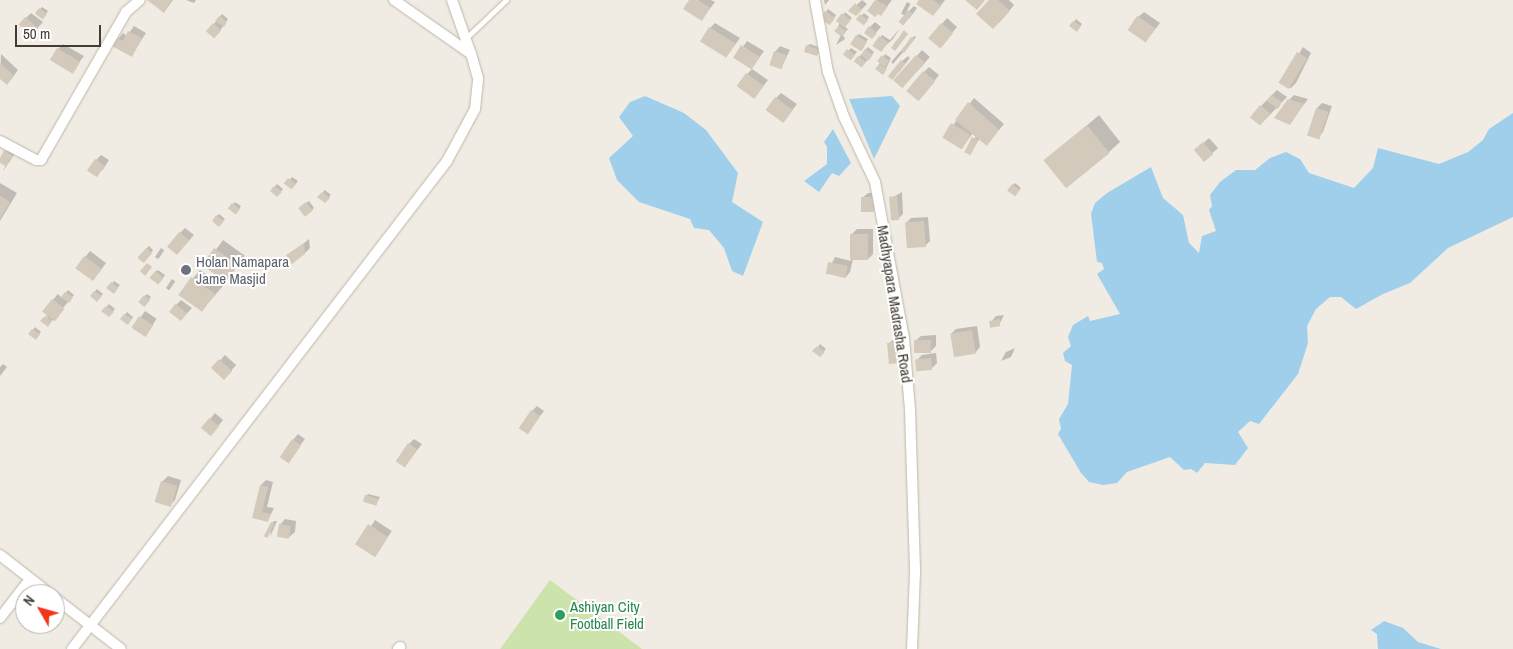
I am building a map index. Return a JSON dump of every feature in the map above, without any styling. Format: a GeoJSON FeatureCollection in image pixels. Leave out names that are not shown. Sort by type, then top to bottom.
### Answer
{"type":"FeatureCollection","features":[{"type":"Feature","properties":{"kind":"street"},"geometry":{"type":"LineString","coordinates":[[0,141],[36,160],[41,160],[126,12],[140,0]]}},
{"type":"Feature","properties":{"kind":"street"},"geometry":{"type":"LineString","coordinates":[[394,0],[471,54]]}},
{"type":"Feature","properties":{"kind":"street"},"geometry":{"type":"LineString","coordinates":[[72,649],[447,161],[475,109],[478,78],[452,0]]}},
{"type":"Feature","properties":{"kind":"street","name":"Madhyapara Madrasha Road"},"geometry":{"type":"LineString","coordinates":[[815,0],[828,72],[844,117],[875,182],[904,338],[910,410],[915,572],[912,649]]}},
{"type":"Feature","properties":{"kind":"street"},"geometry":{"type":"LineString","coordinates":[[0,555],[37,584]]}},
{"type":"Feature","properties":{"kind":"street"},"geometry":{"type":"LineString","coordinates":[[0,618],[30,579]]}},
{"type":"Feature","properties":{"kind":"street"},"geometry":{"type":"LineString","coordinates":[[65,606],[121,649]]}},
{"type":"Feature","properties":{"kind":"lane"},"geometry":{"type":"LineString","coordinates":[[464,39],[506,0]]}},
{"type":"Feature","properties":{"kind":"green space","name":"Ashiyan City Football Field"},"geometry":{"type":"Polygon","coordinates":[[[550,580],[642,649],[500,649],[550,580]]]}},
{"type":"Feature","properties":{"kind":"water"},"geometry":{"type":"Polygon","coordinates":[[[645,96],[684,113],[706,130],[738,173],[732,202],[763,222],[743,276],[732,271],[724,248],[709,230],[694,228],[690,219],[639,202],[617,180],[609,158],[633,136],[619,117],[630,102],[645,96]]]}},
{"type":"Feature","properties":{"kind":"water"},"geometry":{"type":"Polygon","coordinates":[[[892,96],[900,106],[874,159],[849,99],[892,96]]]}},
{"type":"Feature","properties":{"kind":"water"},"geometry":{"type":"Polygon","coordinates":[[[1513,113],[1513,217],[1448,248],[1410,283],[1383,294],[1356,309],[1341,297],[1330,297],[1316,309],[1307,326],[1308,343],[1298,374],[1259,424],[1250,421],[1238,432],[1248,448],[1235,465],[1205,463],[1197,473],[1191,469],[1184,470],[1170,457],[1127,472],[1117,483],[1103,485],[1089,482],[1081,473],[1058,434],[1061,429],[1059,419],[1068,404],[1072,365],[1065,361],[1063,353],[1071,346],[1068,337],[1073,325],[1088,316],[1090,321],[1120,314],[1097,274],[1104,269],[1102,263],[1097,262],[1091,214],[1095,203],[1107,193],[1151,167],[1163,198],[1183,215],[1189,243],[1199,253],[1202,236],[1216,231],[1209,210],[1212,206],[1210,195],[1220,182],[1236,170],[1255,170],[1270,158],[1286,152],[1300,159],[1309,173],[1354,188],[1373,168],[1378,148],[1439,164],[1468,152],[1483,140],[1489,129],[1513,113]]]}},
{"type":"Feature","properties":{"kind":"water"},"geometry":{"type":"Polygon","coordinates":[[[833,129],[851,163],[839,176],[832,173],[819,192],[804,181],[827,164],[827,147],[824,142],[833,129]]]}},
{"type":"Feature","properties":{"kind":"water"},"geometry":{"type":"Polygon","coordinates":[[[1384,621],[1403,628],[1418,642],[1441,649],[1378,649],[1377,634],[1371,630],[1384,621]]]}},
{"type":"Feature","properties":{"kind":"building"},"geometry":{"type":"Polygon","coordinates":[[[147,0],[172,0],[164,13],[147,0]]]}},
{"type":"Feature","properties":{"kind":"building"},"geometry":{"type":"Polygon","coordinates":[[[689,0],[698,0],[710,8],[702,21],[683,9],[689,0]]]}},
{"type":"Feature","properties":{"kind":"building"},"geometry":{"type":"Polygon","coordinates":[[[875,0],[888,6],[881,16],[878,14],[875,17],[867,11],[875,0]]]}},
{"type":"Feature","properties":{"kind":"building"},"geometry":{"type":"Polygon","coordinates":[[[919,0],[933,0],[941,6],[933,16],[916,4],[919,0]]]}},
{"type":"Feature","properties":{"kind":"building"},"geometry":{"type":"Polygon","coordinates":[[[965,0],[985,0],[977,10],[965,0]]]}},
{"type":"Feature","properties":{"kind":"building"},"geometry":{"type":"Polygon","coordinates":[[[989,0],[998,0],[1010,11],[993,29],[976,14],[989,0]]]}},
{"type":"Feature","properties":{"kind":"building"},"geometry":{"type":"Polygon","coordinates":[[[855,3],[862,10],[856,16],[848,11],[855,3]]]}},
{"type":"Feature","properties":{"kind":"building"},"geometry":{"type":"Polygon","coordinates":[[[39,8],[47,14],[43,20],[35,14],[39,8]]]}},
{"type":"Feature","properties":{"kind":"building"},"geometry":{"type":"Polygon","coordinates":[[[908,10],[913,14],[903,25],[899,22],[908,10]]]}},
{"type":"Feature","properties":{"kind":"building"},"geometry":{"type":"Polygon","coordinates":[[[825,11],[835,18],[830,25],[820,18],[825,11]]]}},
{"type":"Feature","properties":{"kind":"building"},"geometry":{"type":"Polygon","coordinates":[[[842,13],[851,20],[845,28],[836,21],[842,13]]]}},
{"type":"Feature","properties":{"kind":"building"},"geometry":{"type":"Polygon","coordinates":[[[860,14],[868,20],[864,26],[856,20],[860,14]]]}},
{"type":"Feature","properties":{"kind":"building"},"geometry":{"type":"Polygon","coordinates":[[[219,16],[227,22],[224,27],[215,21],[219,16]]]}},
{"type":"Feature","properties":{"kind":"building"},"geometry":{"type":"Polygon","coordinates":[[[1137,16],[1155,28],[1146,42],[1127,30],[1137,16]]]}},
{"type":"Feature","properties":{"kind":"building"},"geometry":{"type":"Polygon","coordinates":[[[25,17],[38,28],[32,36],[19,25],[25,17]]]}},
{"type":"Feature","properties":{"kind":"building"},"geometry":{"type":"Polygon","coordinates":[[[1073,21],[1081,26],[1077,32],[1069,26],[1073,21]]]}},
{"type":"Feature","properties":{"kind":"building"},"geometry":{"type":"Polygon","coordinates":[[[213,23],[221,30],[214,39],[206,31],[213,23]]]}},
{"type":"Feature","properties":{"kind":"building"},"geometry":{"type":"Polygon","coordinates":[[[941,23],[953,33],[940,49],[928,38],[941,23]]]}},
{"type":"Feature","properties":{"kind":"building"},"geometry":{"type":"Polygon","coordinates":[[[839,26],[846,31],[842,37],[834,31],[839,26]]]}},
{"type":"Feature","properties":{"kind":"building"},"geometry":{"type":"Polygon","coordinates":[[[869,26],[877,33],[872,39],[864,33],[869,26]]]}},
{"type":"Feature","properties":{"kind":"building"},"geometry":{"type":"Polygon","coordinates":[[[709,27],[735,43],[726,58],[700,41],[709,27]]]}},
{"type":"Feature","properties":{"kind":"building"},"geometry":{"type":"Polygon","coordinates":[[[904,30],[908,34],[895,51],[891,48],[904,30]]]}},
{"type":"Feature","properties":{"kind":"building"},"geometry":{"type":"Polygon","coordinates":[[[128,31],[142,38],[132,57],[112,46],[117,38],[123,41],[128,31]]]}},
{"type":"Feature","properties":{"kind":"building"},"geometry":{"type":"Polygon","coordinates":[[[856,35],[867,42],[861,51],[850,44],[856,35]]]}},
{"type":"Feature","properties":{"kind":"building"},"geometry":{"type":"Polygon","coordinates":[[[879,36],[888,42],[881,52],[872,46],[879,36]]]}},
{"type":"Feature","properties":{"kind":"building"},"geometry":{"type":"Polygon","coordinates":[[[911,37],[914,40],[904,53],[901,51],[911,37]]]}},
{"type":"Feature","properties":{"kind":"building"},"geometry":{"type":"Polygon","coordinates":[[[741,45],[760,57],[752,69],[733,58],[741,45]]]}},
{"type":"Feature","properties":{"kind":"building"},"geometry":{"type":"Polygon","coordinates":[[[806,45],[819,50],[817,56],[804,52],[806,45]]]}},
{"type":"Feature","properties":{"kind":"building"},"geometry":{"type":"Polygon","coordinates":[[[57,48],[80,62],[73,74],[50,60],[57,48]]]}},
{"type":"Feature","properties":{"kind":"building"},"geometry":{"type":"Polygon","coordinates":[[[847,49],[855,55],[851,61],[843,55],[847,49]]]}},
{"type":"Feature","properties":{"kind":"building"},"geometry":{"type":"Polygon","coordinates":[[[865,49],[873,55],[868,61],[861,55],[865,49]]]}},
{"type":"Feature","properties":{"kind":"building"},"geometry":{"type":"Polygon","coordinates":[[[774,51],[786,55],[782,69],[769,65],[774,51]]]}},
{"type":"Feature","properties":{"kind":"building"},"geometry":{"type":"Polygon","coordinates":[[[1297,52],[1307,58],[1289,89],[1278,83],[1297,52]]]}},
{"type":"Feature","properties":{"kind":"building"},"geometry":{"type":"Polygon","coordinates":[[[882,55],[889,61],[885,67],[877,61],[882,55]]]}},
{"type":"Feature","properties":{"kind":"building"},"geometry":{"type":"Polygon","coordinates":[[[916,55],[925,63],[902,88],[893,80],[916,55]]]}},
{"type":"Feature","properties":{"kind":"building"},"geometry":{"type":"Polygon","coordinates":[[[858,56],[866,62],[862,68],[854,62],[858,56]]]}},
{"type":"Feature","properties":{"kind":"building"},"geometry":{"type":"Polygon","coordinates":[[[901,60],[906,64],[892,80],[888,76],[901,60]]]}},
{"type":"Feature","properties":{"kind":"building"},"geometry":{"type":"Polygon","coordinates":[[[0,63],[14,76],[7,85],[0,79],[0,63]]]}},
{"type":"Feature","properties":{"kind":"building"},"geometry":{"type":"Polygon","coordinates":[[[879,64],[887,69],[883,75],[875,69],[879,64]]]}},
{"type":"Feature","properties":{"kind":"building"},"geometry":{"type":"Polygon","coordinates":[[[923,71],[935,81],[919,101],[906,91],[923,71]]]}},
{"type":"Feature","properties":{"kind":"building"},"geometry":{"type":"Polygon","coordinates":[[[746,73],[764,86],[754,99],[737,86],[746,73]]]}},
{"type":"Feature","properties":{"kind":"building"},"geometry":{"type":"Polygon","coordinates":[[[1271,95],[1282,102],[1278,109],[1267,101],[1271,95]]]}},
{"type":"Feature","properties":{"kind":"building"},"geometry":{"type":"Polygon","coordinates":[[[775,97],[793,110],[783,123],[766,110],[775,97]]]}},
{"type":"Feature","properties":{"kind":"building"},"geometry":{"type":"Polygon","coordinates":[[[1288,99],[1304,104],[1290,125],[1274,118],[1288,99]]]}},
{"type":"Feature","properties":{"kind":"building"},"geometry":{"type":"Polygon","coordinates":[[[968,102],[999,130],[987,146],[955,120],[968,102]]]}},
{"type":"Feature","properties":{"kind":"building"},"geometry":{"type":"Polygon","coordinates":[[[1260,105],[1270,113],[1260,126],[1250,117],[1260,105]]]}},
{"type":"Feature","properties":{"kind":"building"},"geometry":{"type":"Polygon","coordinates":[[[1316,108],[1328,112],[1319,140],[1307,136],[1316,108]]]}},
{"type":"Feature","properties":{"kind":"building"},"geometry":{"type":"Polygon","coordinates":[[[951,123],[971,135],[962,149],[942,138],[951,123]]]}},
{"type":"Feature","properties":{"kind":"building"},"geometry":{"type":"Polygon","coordinates":[[[1087,125],[1110,153],[1066,188],[1043,160],[1087,125]]]}},
{"type":"Feature","properties":{"kind":"building"},"geometry":{"type":"Polygon","coordinates":[[[972,137],[978,140],[971,155],[964,152],[972,137]]]}},
{"type":"Feature","properties":{"kind":"building"},"geometry":{"type":"Polygon","coordinates":[[[1203,142],[1213,154],[1204,162],[1194,150],[1203,142]]]}},
{"type":"Feature","properties":{"kind":"building"},"geometry":{"type":"Polygon","coordinates":[[[4,150],[13,156],[3,172],[5,166],[0,163],[0,158],[4,150]]]}},
{"type":"Feature","properties":{"kind":"building"},"geometry":{"type":"Polygon","coordinates":[[[95,159],[105,166],[97,177],[87,170],[95,159]]]}},
{"type":"Feature","properties":{"kind":"building"},"geometry":{"type":"Polygon","coordinates":[[[288,178],[296,184],[292,190],[284,184],[288,178]]]}},
{"type":"Feature","properties":{"kind":"building"},"geometry":{"type":"Polygon","coordinates":[[[1012,184],[1020,190],[1015,196],[1007,190],[1012,184]]]}},
{"type":"Feature","properties":{"kind":"building"},"geometry":{"type":"Polygon","coordinates":[[[274,186],[282,192],[277,197],[270,191],[274,186]]]}},
{"type":"Feature","properties":{"kind":"building"},"geometry":{"type":"Polygon","coordinates":[[[322,192],[330,198],[325,203],[317,197],[322,192]]]}},
{"type":"Feature","properties":{"kind":"building"},"geometry":{"type":"Polygon","coordinates":[[[0,196],[10,202],[0,219],[0,196]]]}},
{"type":"Feature","properties":{"kind":"building"},"geometry":{"type":"Polygon","coordinates":[[[897,196],[899,220],[891,221],[889,197],[897,196]]]}},
{"type":"Feature","properties":{"kind":"building"},"geometry":{"type":"Polygon","coordinates":[[[861,197],[874,197],[874,212],[861,212],[861,197]]]}},
{"type":"Feature","properties":{"kind":"building"},"geometry":{"type":"Polygon","coordinates":[[[306,202],[313,211],[305,217],[298,208],[306,202]]]}},
{"type":"Feature","properties":{"kind":"building"},"geometry":{"type":"Polygon","coordinates":[[[232,203],[240,209],[236,215],[228,209],[232,203]]]}},
{"type":"Feature","properties":{"kind":"building"},"geometry":{"type":"Polygon","coordinates":[[[216,215],[224,221],[219,227],[212,221],[216,215]]]}},
{"type":"Feature","properties":{"kind":"building"},"geometry":{"type":"Polygon","coordinates":[[[924,221],[926,247],[907,248],[905,222],[924,221]]]}},
{"type":"Feature","properties":{"kind":"building"},"geometry":{"type":"Polygon","coordinates":[[[179,232],[189,240],[177,255],[167,247],[179,232]]]}},
{"type":"Feature","properties":{"kind":"building"},"geometry":{"type":"Polygon","coordinates":[[[850,234],[868,234],[868,260],[850,260],[850,234]]]}},
{"type":"Feature","properties":{"kind":"building"},"geometry":{"type":"Polygon","coordinates":[[[304,243],[305,254],[292,264],[286,255],[304,243]]]}},
{"type":"Feature","properties":{"kind":"building"},"geometry":{"type":"Polygon","coordinates":[[[146,248],[152,253],[144,263],[138,258],[146,248]]]}},
{"type":"Feature","properties":{"kind":"building"},"geometry":{"type":"Polygon","coordinates":[[[214,248],[238,265],[226,282],[202,265],[214,248]]]}},
{"type":"Feature","properties":{"kind":"building"},"geometry":{"type":"Polygon","coordinates":[[[84,256],[102,269],[93,281],[75,268],[84,256]]]}},
{"type":"Feature","properties":{"kind":"building"},"geometry":{"type":"Polygon","coordinates":[[[828,262],[848,266],[845,278],[826,274],[828,262]]]}},
{"type":"Feature","properties":{"kind":"building"},"geometry":{"type":"Polygon","coordinates":[[[147,263],[152,267],[145,276],[140,271],[147,263]]]}},
{"type":"Feature","properties":{"kind":"building"},"geometry":{"type":"Polygon","coordinates":[[[155,271],[164,278],[158,285],[149,278],[155,271]]]}},
{"type":"Feature","properties":{"kind":"building"},"geometry":{"type":"Polygon","coordinates":[[[191,277],[215,294],[202,312],[178,295],[191,277]]]}},
{"type":"Feature","properties":{"kind":"building"},"geometry":{"type":"Polygon","coordinates":[[[111,282],[118,288],[114,294],[106,288],[111,282]]]}},
{"type":"Feature","properties":{"kind":"building"},"geometry":{"type":"Polygon","coordinates":[[[94,291],[102,296],[97,302],[90,296],[94,291]]]}},
{"type":"Feature","properties":{"kind":"building"},"geometry":{"type":"Polygon","coordinates":[[[65,292],[73,297],[69,303],[61,297],[65,292]]]}},
{"type":"Feature","properties":{"kind":"building"},"geometry":{"type":"Polygon","coordinates":[[[144,295],[150,300],[144,307],[138,302],[144,295]]]}},
{"type":"Feature","properties":{"kind":"building"},"geometry":{"type":"Polygon","coordinates":[[[52,299],[65,309],[55,321],[42,312],[52,299]]]}},
{"type":"Feature","properties":{"kind":"building"},"geometry":{"type":"Polygon","coordinates":[[[175,304],[187,313],[181,321],[169,312],[175,304]]]}},
{"type":"Feature","properties":{"kind":"building"},"geometry":{"type":"Polygon","coordinates":[[[106,306],[114,312],[109,317],[101,311],[106,306]]]}},
{"type":"Feature","properties":{"kind":"building"},"geometry":{"type":"Polygon","coordinates":[[[124,314],[132,319],[128,325],[120,319],[124,314]]]}},
{"type":"Feature","properties":{"kind":"building"},"geometry":{"type":"Polygon","coordinates":[[[45,316],[52,321],[48,327],[40,321],[45,316]]]}},
{"type":"Feature","properties":{"kind":"building"},"geometry":{"type":"Polygon","coordinates":[[[139,316],[153,325],[146,337],[131,328],[139,316]]]}},
{"type":"Feature","properties":{"kind":"building"},"geometry":{"type":"Polygon","coordinates":[[[1000,319],[1000,326],[990,328],[989,321],[1000,319]]]}},
{"type":"Feature","properties":{"kind":"building"},"geometry":{"type":"Polygon","coordinates":[[[32,329],[40,334],[36,340],[28,334],[32,329]]]}},
{"type":"Feature","properties":{"kind":"building"},"geometry":{"type":"Polygon","coordinates":[[[972,330],[976,354],[954,357],[950,333],[972,330]]]}},
{"type":"Feature","properties":{"kind":"building"},"geometry":{"type":"Polygon","coordinates":[[[914,340],[931,340],[931,353],[914,353],[914,340]]]}},
{"type":"Feature","properties":{"kind":"building"},"geometry":{"type":"Polygon","coordinates":[[[899,342],[901,363],[889,364],[887,343],[899,342]]]}},
{"type":"Feature","properties":{"kind":"building"},"geometry":{"type":"Polygon","coordinates":[[[817,346],[825,352],[820,357],[812,351],[817,346]]]}},
{"type":"Feature","properties":{"kind":"building"},"geometry":{"type":"Polygon","coordinates":[[[931,358],[932,370],[916,371],[915,359],[931,358]]]}},
{"type":"Feature","properties":{"kind":"building"},"geometry":{"type":"Polygon","coordinates":[[[219,359],[232,371],[224,380],[211,368],[219,359]]]}},
{"type":"Feature","properties":{"kind":"building"},"geometry":{"type":"Polygon","coordinates":[[[531,410],[540,416],[528,434],[519,428],[531,410]]]}},
{"type":"Feature","properties":{"kind":"building"},"geometry":{"type":"Polygon","coordinates":[[[209,418],[219,426],[211,436],[201,428],[209,418]]]}},
{"type":"Feature","properties":{"kind":"building"},"geometry":{"type":"Polygon","coordinates":[[[292,439],[301,445],[289,463],[280,457],[292,439]]]}},
{"type":"Feature","properties":{"kind":"building"},"geometry":{"type":"Polygon","coordinates":[[[408,443],[417,449],[405,467],[396,461],[408,443]]]}},
{"type":"Feature","properties":{"kind":"building"},"geometry":{"type":"Polygon","coordinates":[[[161,481],[177,486],[171,507],[155,502],[161,481]]]}},
{"type":"Feature","properties":{"kind":"building"},"geometry":{"type":"Polygon","coordinates":[[[260,485],[268,487],[262,512],[270,514],[268,522],[252,518],[260,485]]]}},
{"type":"Feature","properties":{"kind":"building"},"geometry":{"type":"Polygon","coordinates":[[[365,495],[378,499],[376,506],[363,502],[365,495]]]}},
{"type":"Feature","properties":{"kind":"building"},"geometry":{"type":"Polygon","coordinates":[[[271,522],[275,524],[267,538],[264,536],[271,522]]]}},
{"type":"Feature","properties":{"kind":"building"},"geometry":{"type":"Polygon","coordinates":[[[279,524],[291,526],[289,539],[277,537],[279,524]]]}},
{"type":"Feature","properties":{"kind":"building"},"geometry":{"type":"Polygon","coordinates":[[[368,524],[388,537],[375,557],[355,544],[368,524]]]}},
{"type":"Feature","properties":{"kind":"place","name":"Holan Namapara Jame Masjid"},"geometry":{"type":"Point","coordinates":[186,270]}},
{"type":"Feature","properties":{"kind":"place","name":"Ashiyan City Football Field"},"geometry":{"type":"Point","coordinates":[560,615]}}]}
